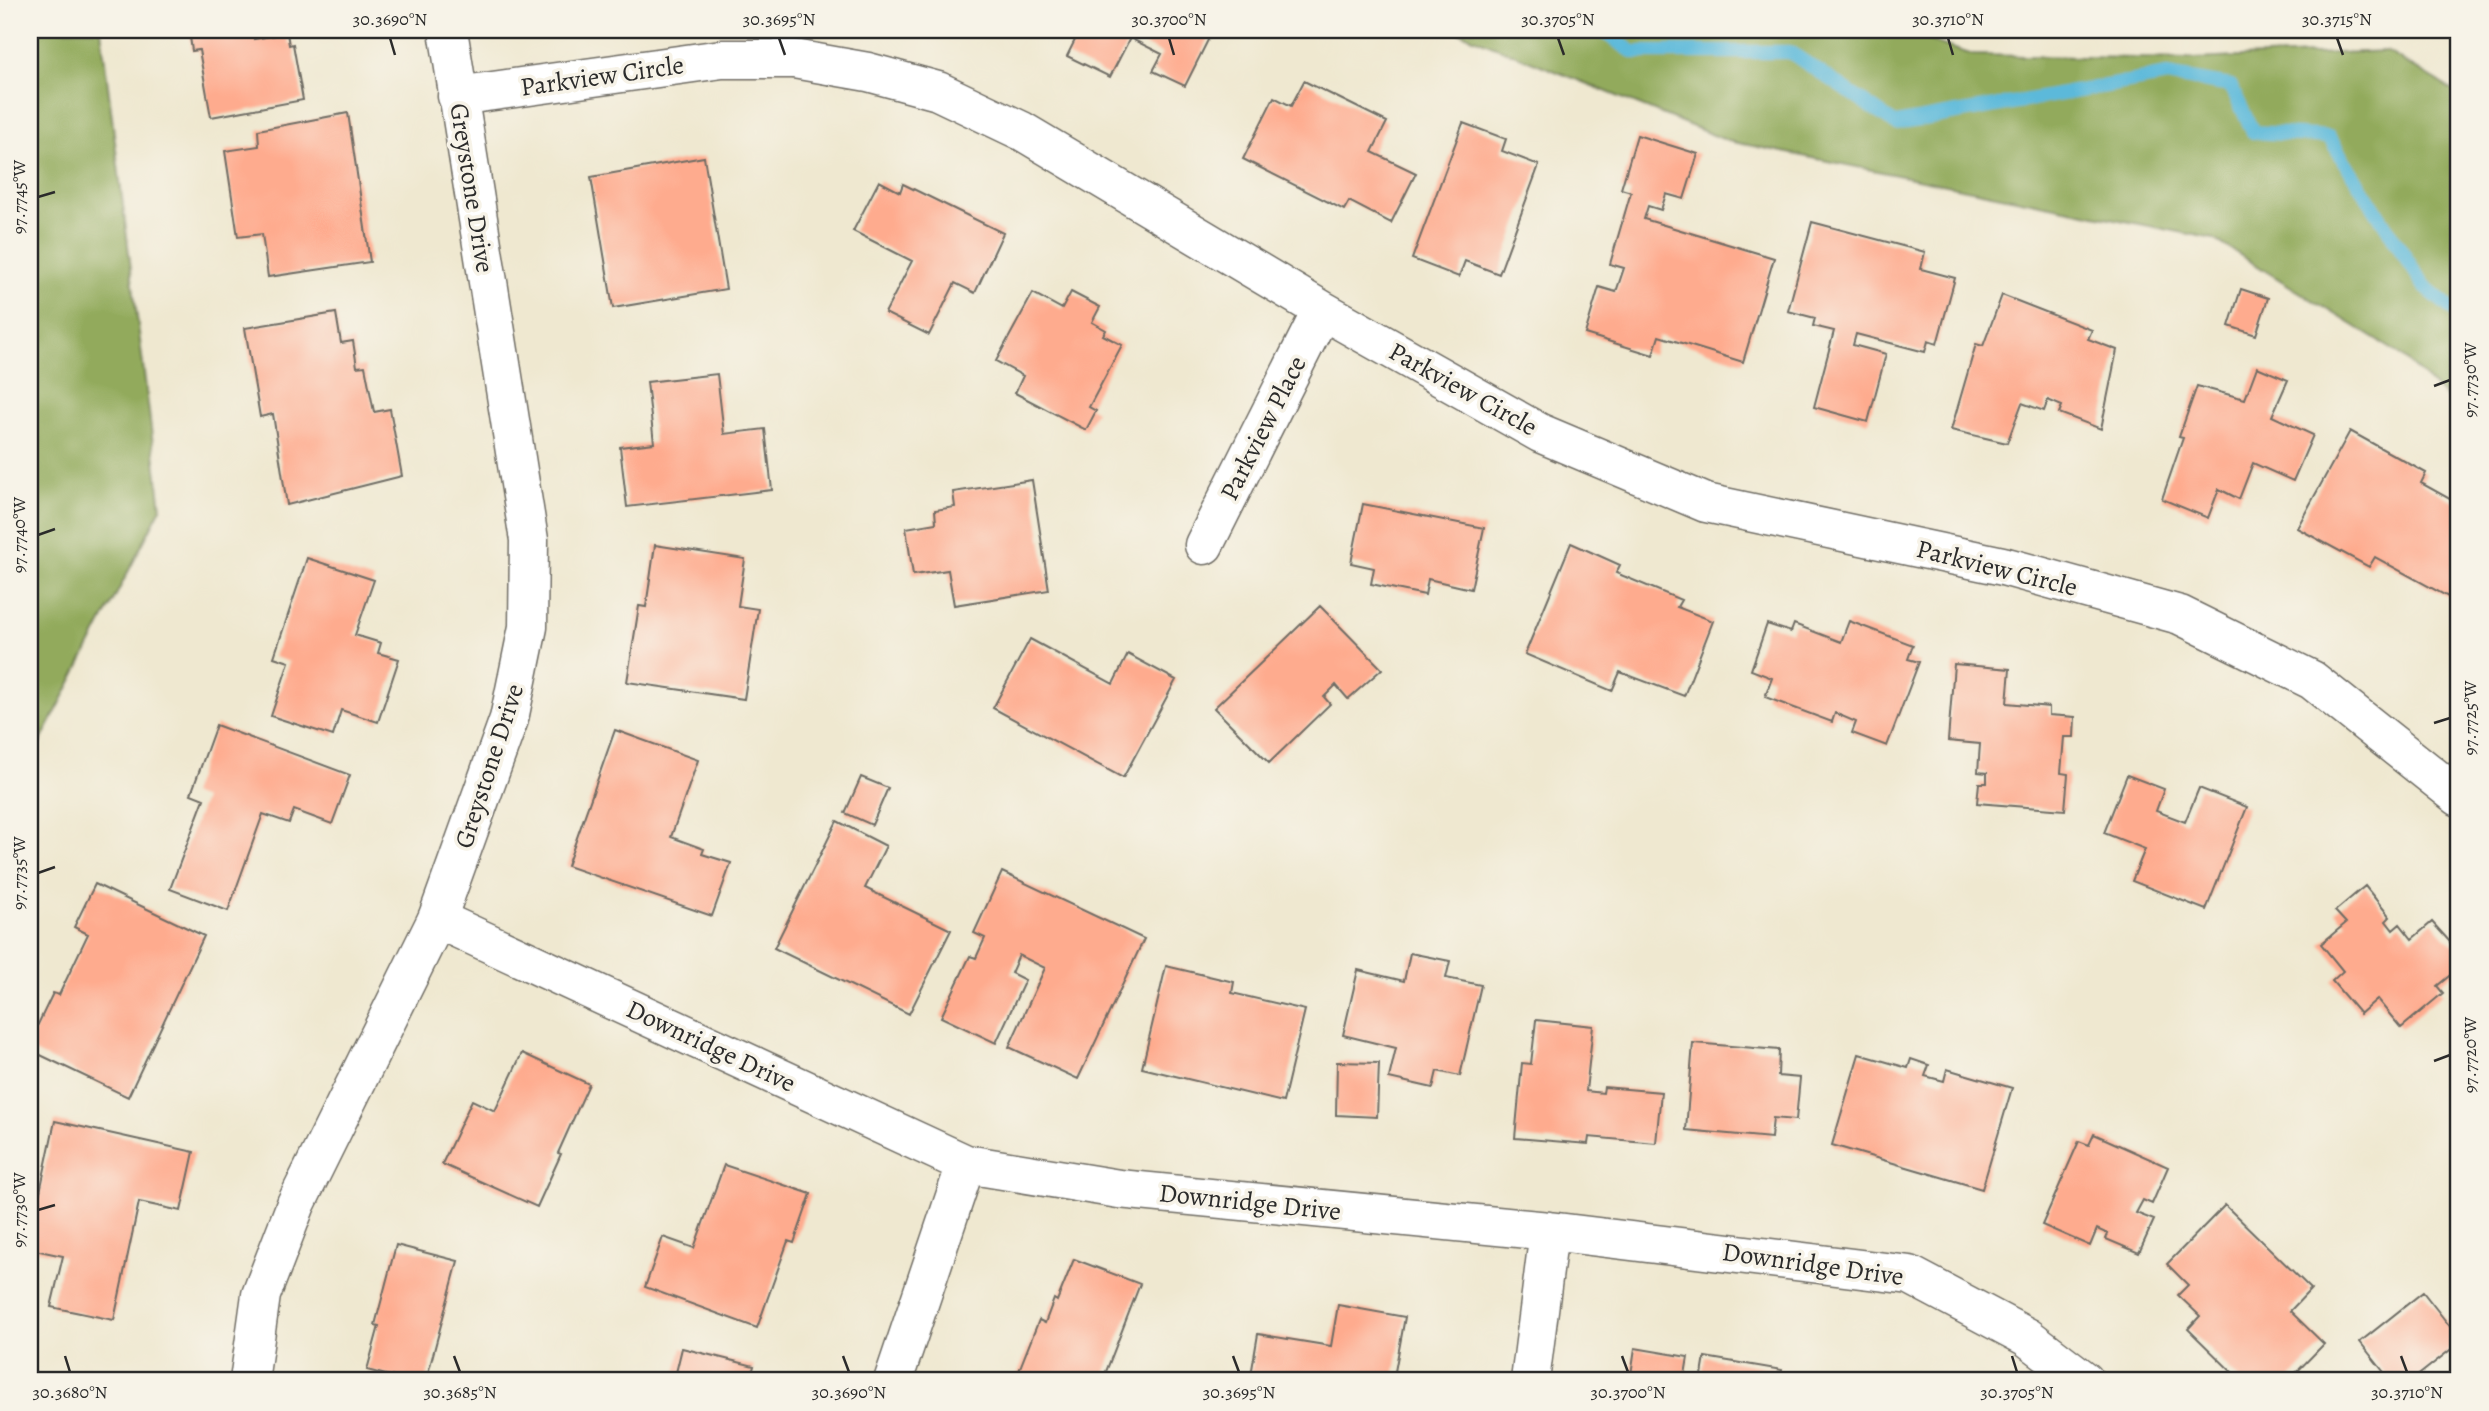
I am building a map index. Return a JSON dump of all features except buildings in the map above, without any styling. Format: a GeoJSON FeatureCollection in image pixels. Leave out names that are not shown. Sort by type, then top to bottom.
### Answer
{"type":"FeatureCollection","features":[{"type":"Feature","properties":{"kind":"street","name":"Greystone Drive"},"geometry":{"type":"LineString","coordinates":[[248,1381],[261,1295],[296,1204],[437,919],[509,719],[528,627],[529,540],[448,30]]}},
{"type":"Feature","properties":{"kind":"street","name":"Parkview Circle"},"geometry":{"type":"LineString","coordinates":[[457,96],[722,59],[794,59],[869,72],[938,91],[1022,131],[1322,310],[1540,433],[1706,503],[2003,566],[2180,615],[2312,680],[2459,797]]}},
{"type":"Feature","properties":{"kind":"street","name":"Parkview Place"},"geometry":{"type":"LineString","coordinates":[[1204,545],[1322,310]]}},
{"type":"Feature","properties":{"kind":"street","name":"Downridge Drive"},"geometry":{"type":"LineString","coordinates":[[437,919],[966,1164],[1119,1189],[1549,1231],[1910,1275],[2027,1337],[2085,1381]]}},
{"type":"Feature","properties":{"kind":"street"},"geometry":{"type":"LineString","coordinates":[[893,1381],[966,1164]]}},
{"type":"Feature","properties":{"kind":"street"},"geometry":{"type":"LineString","coordinates":[[1530,1381],[1549,1231]]}},
{"type":"Feature","properties":{"kind":"green space"},"geometry":{"type":"Polygon","coordinates":[[[30,30],[101,30],[161,508],[30,762],[30,30]]]}},
{"type":"Feature","properties":{"kind":"green space"},"geometry":{"type":"Polygon","coordinates":[[[1454,30],[1897,30],[1973,55],[2193,59],[2386,51],[2459,94],[2459,409],[2398,353],[2214,239],[1728,141],[1454,30]]]}},
{"type":"Feature","properties":{"kind":"waterway"},"geometry":{"type":"LineString","coordinates":[[1600,30],[1633,52],[1790,52],[1896,124],[2167,75],[2231,86],[2253,132],[2329,137],[2424,286],[2459,315]]}}]}
